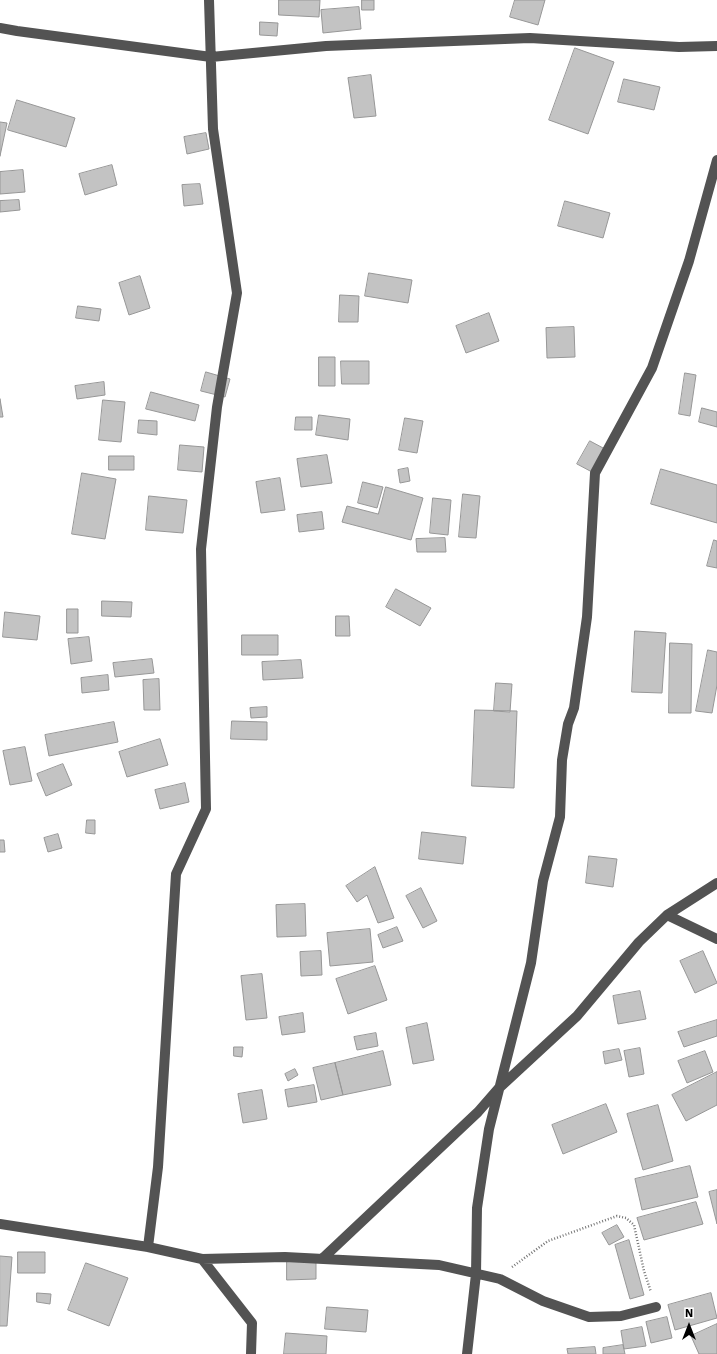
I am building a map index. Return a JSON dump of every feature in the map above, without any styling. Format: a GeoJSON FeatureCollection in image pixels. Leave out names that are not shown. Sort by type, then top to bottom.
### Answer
{"type":"FeatureCollection","features":[{"type":"Feature","properties":{"kind":"street"},"geometry":{"type":"LineString","coordinates":[[148,1247],[159,1160],[176,874],[206,809],[201,549],[217,406],[238,293],[213,129],[209,0]]}},
{"type":"Feature","properties":{"kind":"street"},"geometry":{"type":"LineString","coordinates":[[0,28],[17,32],[211,57],[326,46],[530,38],[679,47],[717,46]]}},
{"type":"Feature","properties":{"kind":"street"},"geometry":{"type":"LineString","coordinates":[[468,1354],[476,1274],[477,1208],[489,1129],[531,962],[543,880],[560,817],[562,760],[568,724],[574,708],[587,617],[595,473],[652,368],[689,261],[717,160]]}},
{"type":"Feature","properties":{"kind":"street"},"geometry":{"type":"LineString","coordinates":[[322,1259],[478,1112],[498,1089],[577,1016],[638,942],[666,915],[717,883]]}},
{"type":"Feature","properties":{"kind":"street"},"geometry":{"type":"LineString","coordinates":[[666,915],[717,939]]}},
{"type":"Feature","properties":{"kind":"street"},"geometry":{"type":"LineString","coordinates":[[0,1224],[148,1247],[202,1259],[285,1257],[439,1265],[500,1279],[543,1301],[589,1317],[621,1316],[656,1307]]}},
{"type":"Feature","properties":{"kind":"street"},"geometry":{"type":"LineString","coordinates":[[202,1259],[252,1323],[251,1354]]}},
{"type":"Feature","properties":{"kind":"path"},"geometry":{"type":"LineString","coordinates":[[500,1279],[515,1264],[548,1241],[617,1216],[626,1218],[634,1225],[644,1271],[656,1307]]}},
{"type":"Feature","properties":{"kind":"building"},"geometry":{"type":"Polygon","coordinates":[[[279,0],[320,0],[319,17],[279,15],[279,0]]]}},
{"type":"Feature","properties":{"kind":"building"},"geometry":{"type":"Polygon","coordinates":[[[362,0],[374,0],[374,10],[362,10],[362,0]]]}},
{"type":"Feature","properties":{"kind":"building"},"geometry":{"type":"Polygon","coordinates":[[[515,0],[545,0],[538,25],[510,17],[515,0]]]}},
{"type":"Feature","properties":{"kind":"building"},"geometry":{"type":"Polygon","coordinates":[[[359,7],[361,29],[323,33],[321,10],[359,7]]]}},
{"type":"Feature","properties":{"kind":"building"},"geometry":{"type":"Polygon","coordinates":[[[260,22],[278,23],[277,36],[260,35],[260,22]]]}},
{"type":"Feature","properties":{"kind":"building"},"geometry":{"type":"Polygon","coordinates":[[[575,48],[614,62],[588,134],[549,120],[575,48]]]}},
{"type":"Feature","properties":{"kind":"building"},"geometry":{"type":"Polygon","coordinates":[[[371,75],[376,116],[354,118],[348,78],[371,75]]]}},
{"type":"Feature","properties":{"kind":"building"},"geometry":{"type":"Polygon","coordinates":[[[624,79],[660,87],[654,110],[618,102],[624,79]]]}},
{"type":"Feature","properties":{"kind":"building"},"geometry":{"type":"Polygon","coordinates":[[[17,100],[75,118],[66,147],[8,130],[17,100]]]}},
{"type":"Feature","properties":{"kind":"building"},"geometry":{"type":"Polygon","coordinates":[[[0,122],[7,123],[0,156],[0,122]]]}},
{"type":"Feature","properties":{"kind":"building"},"geometry":{"type":"Polygon","coordinates":[[[206,133],[209,149],[187,154],[184,137],[206,133]]]}},
{"type":"Feature","properties":{"kind":"building"},"geometry":{"type":"Polygon","coordinates":[[[112,165],[117,185],[85,195],[79,174],[112,165]]]}},
{"type":"Feature","properties":{"kind":"building"},"geometry":{"type":"Polygon","coordinates":[[[23,170],[25,192],[0,194],[0,172],[23,170]]]}},
{"type":"Feature","properties":{"kind":"building"},"geometry":{"type":"Polygon","coordinates":[[[200,184],[203,204],[184,206],[182,185],[200,184]]]}},
{"type":"Feature","properties":{"kind":"building"},"geometry":{"type":"Polygon","coordinates":[[[19,200],[20,210],[0,212],[0,201],[19,200]]]}},
{"type":"Feature","properties":{"kind":"building"},"geometry":{"type":"Polygon","coordinates":[[[565,201],[610,213],[603,238],[558,226],[565,201]]]}},
{"type":"Feature","properties":{"kind":"building"},"geometry":{"type":"Polygon","coordinates":[[[369,273],[412,280],[408,303],[365,296],[369,273]]]}},
{"type":"Feature","properties":{"kind":"building"},"geometry":{"type":"Polygon","coordinates":[[[140,276],[150,308],[129,315],[119,283],[140,276]]]}},
{"type":"Feature","properties":{"kind":"building"},"geometry":{"type":"Polygon","coordinates":[[[340,295],[359,296],[358,322],[339,322],[340,295]]]}},
{"type":"Feature","properties":{"kind":"building"},"geometry":{"type":"Polygon","coordinates":[[[78,306],[101,309],[99,321],[76,318],[78,306]]]}},
{"type":"Feature","properties":{"kind":"building"},"geometry":{"type":"Polygon","coordinates":[[[489,313],[499,341],[466,353],[456,326],[489,313]]]}},
{"type":"Feature","properties":{"kind":"building"},"geometry":{"type":"Polygon","coordinates":[[[574,327],[575,357],[547,358],[546,328],[574,327]]]}},
{"type":"Feature","properties":{"kind":"building"},"geometry":{"type":"Polygon","coordinates":[[[319,357],[335,357],[335,386],[319,386],[319,357]]]}},
{"type":"Feature","properties":{"kind":"building"},"geometry":{"type":"Polygon","coordinates":[[[341,361],[369,361],[369,384],[342,384],[341,361]]]}},
{"type":"Feature","properties":{"kind":"building"},"geometry":{"type":"Polygon","coordinates":[[[206,372],[230,379],[225,397],[201,391],[206,372]]]}},
{"type":"Feature","properties":{"kind":"building"},"geometry":{"type":"Polygon","coordinates":[[[685,373],[696,375],[690,416],[679,414],[685,373]]]}},
{"type":"Feature","properties":{"kind":"building"},"geometry":{"type":"Polygon","coordinates":[[[104,382],[105,395],[77,399],[75,386],[104,382]]]}},
{"type":"Feature","properties":{"kind":"building"},"geometry":{"type":"Polygon","coordinates":[[[151,392],[199,405],[195,421],[146,409],[151,392]]]}},
{"type":"Feature","properties":{"kind":"building"},"geometry":{"type":"Polygon","coordinates":[[[0,399],[3,417],[0,417],[0,399]]]}},
{"type":"Feature","properties":{"kind":"building"},"geometry":{"type":"Polygon","coordinates":[[[103,400],[125,402],[121,442],[99,440],[103,400]]]}},
{"type":"Feature","properties":{"kind":"building"},"geometry":{"type":"Polygon","coordinates":[[[702,408],[717,412],[717,427],[699,422],[702,408]]]}},
{"type":"Feature","properties":{"kind":"building"},"geometry":{"type":"Polygon","coordinates":[[[319,415],[350,419],[348,440],[316,435],[319,415]]]}},
{"type":"Feature","properties":{"kind":"building"},"geometry":{"type":"Polygon","coordinates":[[[296,417],[312,417],[312,430],[295,430],[296,417]]]}},
{"type":"Feature","properties":{"kind":"building"},"geometry":{"type":"Polygon","coordinates":[[[405,418],[423,421],[417,453],[399,450],[405,418]]]}},
{"type":"Feature","properties":{"kind":"building"},"geometry":{"type":"Polygon","coordinates":[[[139,420],[157,421],[157,435],[138,433],[139,420]]]}},
{"type":"Feature","properties":{"kind":"building"},"geometry":{"type":"Polygon","coordinates":[[[590,441],[605,449],[592,472],[577,464],[590,441]]]}},
{"type":"Feature","properties":{"kind":"building"},"geometry":{"type":"Polygon","coordinates":[[[180,445],[204,447],[202,472],[178,470],[180,445]]]}},
{"type":"Feature","properties":{"kind":"building"},"geometry":{"type":"Polygon","coordinates":[[[327,455],[332,483],[301,487],[297,459],[327,455]]]}},
{"type":"Feature","properties":{"kind":"building"},"geometry":{"type":"Polygon","coordinates":[[[109,456],[134,456],[134,470],[109,470],[109,456]]]}},
{"type":"Feature","properties":{"kind":"building"},"geometry":{"type":"Polygon","coordinates":[[[408,468],[410,481],[400,483],[398,470],[408,468]]]}},
{"type":"Feature","properties":{"kind":"building"},"geometry":{"type":"Polygon","coordinates":[[[661,469],[717,485],[717,523],[651,504],[661,469]]]}},
{"type":"Feature","properties":{"kind":"building"},"geometry":{"type":"Polygon","coordinates":[[[82,473],[116,479],[105,539],[72,534],[82,473]]]}},
{"type":"Feature","properties":{"kind":"building"},"geometry":{"type":"Polygon","coordinates":[[[280,478],[285,510],[261,513],[256,482],[280,478]]]}},
{"type":"Feature","properties":{"kind":"building"},"geometry":{"type":"Polygon","coordinates":[[[363,482],[383,487],[377,508],[358,503],[363,482]]]}},
{"type":"Feature","properties":{"kind":"building"},"geometry":{"type":"Polygon","coordinates":[[[386,487],[423,498],[411,540],[342,522],[347,506],[378,514],[386,487]]]}},
{"type":"Feature","properties":{"kind":"building"},"geometry":{"type":"Polygon","coordinates":[[[463,494],[480,496],[476,538],[459,537],[463,494]]]}},
{"type":"Feature","properties":{"kind":"building"},"geometry":{"type":"Polygon","coordinates":[[[149,496],[187,500],[183,533],[146,530],[149,496]]]}},
{"type":"Feature","properties":{"kind":"building"},"geometry":{"type":"Polygon","coordinates":[[[433,498],[451,500],[448,535],[430,533],[433,498]]]}},
{"type":"Feature","properties":{"kind":"building"},"geometry":{"type":"Polygon","coordinates":[[[322,512],[324,529],[299,532],[297,515],[322,512]]]}},
{"type":"Feature","properties":{"kind":"building"},"geometry":{"type":"Polygon","coordinates":[[[445,538],[446,552],[417,552],[416,539],[445,538]]]}},
{"type":"Feature","properties":{"kind":"building"},"geometry":{"type":"Polygon","coordinates":[[[714,540],[717,541],[717,568],[707,566],[714,540]]]}},
{"type":"Feature","properties":{"kind":"building"},"geometry":{"type":"Polygon","coordinates":[[[396,589],[431,608],[420,626],[386,607],[396,589]]]}},
{"type":"Feature","properties":{"kind":"building"},"geometry":{"type":"Polygon","coordinates":[[[102,601],[132,602],[131,617],[102,616],[102,601]]]}},
{"type":"Feature","properties":{"kind":"building"},"geometry":{"type":"Polygon","coordinates":[[[67,609],[78,609],[78,633],[67,633],[67,609]]]}},
{"type":"Feature","properties":{"kind":"building"},"geometry":{"type":"Polygon","coordinates":[[[5,612],[40,616],[37,640],[3,637],[5,612]]]}},
{"type":"Feature","properties":{"kind":"building"},"geometry":{"type":"Polygon","coordinates":[[[336,616],[349,616],[350,636],[336,636],[336,616]]]}},
{"type":"Feature","properties":{"kind":"building"},"geometry":{"type":"Polygon","coordinates":[[[635,631],[666,633],[662,693],[632,692],[635,631]]]}},
{"type":"Feature","properties":{"kind":"building"},"geometry":{"type":"Polygon","coordinates":[[[242,635],[278,635],[278,655],[242,655],[242,635]]]}},
{"type":"Feature","properties":{"kind":"building"},"geometry":{"type":"Polygon","coordinates":[[[89,637],[92,661],[71,664],[68,639],[89,637]]]}},
{"type":"Feature","properties":{"kind":"building"},"geometry":{"type":"Polygon","coordinates":[[[670,643],[692,644],[691,713],[669,713],[670,643]]]}},
{"type":"Feature","properties":{"kind":"building"},"geometry":{"type":"Polygon","coordinates":[[[708,650],[717,652],[717,685],[712,713],[696,711],[708,650]]]}},
{"type":"Feature","properties":{"kind":"building"},"geometry":{"type":"Polygon","coordinates":[[[152,659],[154,673],[115,677],[113,663],[152,659]]]}},
{"type":"Feature","properties":{"kind":"building"},"geometry":{"type":"Polygon","coordinates":[[[301,660],[303,678],[263,680],[262,662],[301,660]]]}},
{"type":"Feature","properties":{"kind":"building"},"geometry":{"type":"Polygon","coordinates":[[[108,675],[109,690],[82,693],[81,678],[108,675]]]}},
{"type":"Feature","properties":{"kind":"building"},"geometry":{"type":"Polygon","coordinates":[[[159,679],[160,710],[144,710],[143,680],[159,679]]]}},
{"type":"Feature","properties":{"kind":"building"},"geometry":{"type":"Polygon","coordinates":[[[496,683],[512,684],[510,712],[494,711],[496,683]]]}},
{"type":"Feature","properties":{"kind":"building"},"geometry":{"type":"Polygon","coordinates":[[[267,707],[267,717],[251,718],[250,708],[267,707]]]}},
{"type":"Feature","properties":{"kind":"building"},"geometry":{"type":"Polygon","coordinates":[[[475,710],[517,711],[514,788],[472,786],[475,710]]]}},
{"type":"Feature","properties":{"kind":"building"},"geometry":{"type":"Polygon","coordinates":[[[232,721],[267,722],[267,740],[231,739],[232,721]]]}},
{"type":"Feature","properties":{"kind":"building"},"geometry":{"type":"Polygon","coordinates":[[[114,722],[118,742],[49,756],[45,735],[114,722]]]}},
{"type":"Feature","properties":{"kind":"building"},"geometry":{"type":"Polygon","coordinates":[[[160,739],[168,765],[127,777],[119,752],[160,739]]]}},
{"type":"Feature","properties":{"kind":"building"},"geometry":{"type":"Polygon","coordinates":[[[25,747],[32,781],[10,785],[3,751],[25,747]]]}},
{"type":"Feature","properties":{"kind":"building"},"geometry":{"type":"Polygon","coordinates":[[[63,764],[72,785],[46,796],[37,774],[63,764]]]}},
{"type":"Feature","properties":{"kind":"building"},"geometry":{"type":"Polygon","coordinates":[[[185,783],[189,802],[160,809],[155,790],[185,783]]]}},
{"type":"Feature","properties":{"kind":"building"},"geometry":{"type":"Polygon","coordinates":[[[87,820],[95,820],[95,834],[86,833],[87,820]]]}},
{"type":"Feature","properties":{"kind":"building"},"geometry":{"type":"Polygon","coordinates":[[[422,832],[466,837],[463,864],[419,859],[422,832]]]}},
{"type":"Feature","properties":{"kind":"building"},"geometry":{"type":"Polygon","coordinates":[[[58,834],[62,848],[48,852],[44,838],[58,834]]]}},
{"type":"Feature","properties":{"kind":"building"},"geometry":{"type":"Polygon","coordinates":[[[0,840],[4,840],[5,852],[0,852],[0,840]]]}},
{"type":"Feature","properties":{"kind":"building"},"geometry":{"type":"Polygon","coordinates":[[[589,856],[617,859],[613,887],[586,883],[589,856]]]}},
{"type":"Feature","properties":{"kind":"building"},"geometry":{"type":"Polygon","coordinates":[[[375,867],[394,918],[378,923],[367,895],[357,902],[346,886],[375,867]]]}},
{"type":"Feature","properties":{"kind":"building"},"geometry":{"type":"Polygon","coordinates":[[[421,888],[437,921],[423,928],[406,896],[421,888]]]}},
{"type":"Feature","properties":{"kind":"building"},"geometry":{"type":"Polygon","coordinates":[[[305,904],[306,936],[277,937],[276,905],[305,904]]]}},
{"type":"Feature","properties":{"kind":"building"},"geometry":{"type":"Polygon","coordinates":[[[397,927],[403,941],[383,948],[378,935],[397,927]]]}},
{"type":"Feature","properties":{"kind":"building"},"geometry":{"type":"Polygon","coordinates":[[[370,929],[373,962],[330,966],[327,933],[370,929]]]}},
{"type":"Feature","properties":{"kind":"building"},"geometry":{"type":"Polygon","coordinates":[[[321,951],[322,975],[301,976],[300,952],[321,951]]]}},
{"type":"Feature","properties":{"kind":"building"},"geometry":{"type":"Polygon","coordinates":[[[703,951],[717,983],[695,993],[680,961],[703,951]]]}},
{"type":"Feature","properties":{"kind":"building"},"geometry":{"type":"Polygon","coordinates":[[[375,966],[387,1000],[348,1014],[336,979],[375,966]]]}},
{"type":"Feature","properties":{"kind":"building"},"geometry":{"type":"Polygon","coordinates":[[[262,974],[267,1018],[246,1020],[241,976],[262,974]]]}},
{"type":"Feature","properties":{"kind":"building"},"geometry":{"type":"Polygon","coordinates":[[[640,991],[646,1019],[618,1024],[613,996],[640,991]]]}},
{"type":"Feature","properties":{"kind":"building"},"geometry":{"type":"Polygon","coordinates":[[[303,1013],[305,1032],[282,1035],[279,1017],[303,1013]]]}},
{"type":"Feature","properties":{"kind":"building"},"geometry":{"type":"Polygon","coordinates":[[[717,1020],[717,1036],[684,1047],[678,1032],[717,1020]]]}},
{"type":"Feature","properties":{"kind":"building"},"geometry":{"type":"Polygon","coordinates":[[[427,1023],[434,1060],[413,1064],[406,1028],[427,1023]]]}},
{"type":"Feature","properties":{"kind":"building"},"geometry":{"type":"Polygon","coordinates":[[[376,1033],[378,1046],[357,1050],[354,1037],[376,1033]]]}},
{"type":"Feature","properties":{"kind":"building"},"geometry":{"type":"Polygon","coordinates":[[[234,1047],[243,1047],[242,1057],[234,1056],[234,1047]]]}},
{"type":"Feature","properties":{"kind":"building"},"geometry":{"type":"Polygon","coordinates":[[[640,1048],[644,1074],[629,1077],[624,1051],[640,1048]]]}},
{"type":"Feature","properties":{"kind":"building"},"geometry":{"type":"Polygon","coordinates":[[[619,1049],[622,1060],[605,1064],[603,1052],[619,1049]]]}},
{"type":"Feature","properties":{"kind":"building"},"geometry":{"type":"Polygon","coordinates":[[[383,1051],[391,1085],[343,1095],[335,1063],[383,1051]]]}},
{"type":"Feature","properties":{"kind":"building"},"geometry":{"type":"Polygon","coordinates":[[[705,1051],[713,1072],[687,1083],[678,1061],[705,1051]]]}},
{"type":"Feature","properties":{"kind":"building"},"geometry":{"type":"Polygon","coordinates":[[[335,1063],[343,1095],[321,1100],[313,1068],[335,1063]]]}},
{"type":"Feature","properties":{"kind":"building"},"geometry":{"type":"Polygon","coordinates":[[[295,1069],[298,1075],[288,1081],[285,1074],[295,1069]]]}},
{"type":"Feature","properties":{"kind":"building"},"geometry":{"type":"Polygon","coordinates":[[[717,1072],[717,1105],[686,1121],[672,1095],[717,1072]]]}},
{"type":"Feature","properties":{"kind":"building"},"geometry":{"type":"Polygon","coordinates":[[[314,1085],[317,1102],[288,1107],[285,1090],[314,1085]]]}},
{"type":"Feature","properties":{"kind":"building"},"geometry":{"type":"Polygon","coordinates":[[[262,1090],[267,1119],[243,1123],[238,1094],[262,1090]]]}},
{"type":"Feature","properties":{"kind":"building"},"geometry":{"type":"Polygon","coordinates":[[[606,1104],[617,1132],[563,1154],[552,1125],[606,1104]]]}},
{"type":"Feature","properties":{"kind":"building"},"geometry":{"type":"Polygon","coordinates":[[[658,1105],[673,1161],[643,1170],[627,1114],[658,1105]]]}},
{"type":"Feature","properties":{"kind":"building"},"geometry":{"type":"Polygon","coordinates":[[[690,1166],[698,1197],[642,1210],[635,1179],[690,1166]]]}},
{"type":"Feature","properties":{"kind":"building"},"geometry":{"type":"Polygon","coordinates":[[[717,1190],[717,1224],[709,1192],[717,1190]]]}},
{"type":"Feature","properties":{"kind":"building"},"geometry":{"type":"Polygon","coordinates":[[[696,1202],[703,1224],[644,1240],[637,1218],[696,1202]]]}},
{"type":"Feature","properties":{"kind":"building"},"geometry":{"type":"Polygon","coordinates":[[[617,1225],[624,1237],[609,1245],[602,1233],[617,1225]]]}},
{"type":"Feature","properties":{"kind":"building"},"geometry":{"type":"Polygon","coordinates":[[[629,1240],[644,1295],[630,1299],[615,1245],[629,1240]]]}},
{"type":"Feature","properties":{"kind":"building"},"geometry":{"type":"Polygon","coordinates":[[[18,1252],[45,1252],[45,1273],[18,1273],[18,1252]]]}},
{"type":"Feature","properties":{"kind":"building"},"geometry":{"type":"Polygon","coordinates":[[[0,1256],[12,1257],[7,1326],[0,1326],[0,1256]]]}},
{"type":"Feature","properties":{"kind":"building"},"geometry":{"type":"Polygon","coordinates":[[[287,1256],[316,1256],[316,1279],[287,1280],[287,1256]]]}},
{"type":"Feature","properties":{"kind":"building"},"geometry":{"type":"Polygon","coordinates":[[[86,1263],[128,1278],[109,1326],[68,1310],[86,1263]]]}},
{"type":"Feature","properties":{"kind":"building"},"geometry":{"type":"Polygon","coordinates":[[[37,1293],[51,1294],[50,1304],[37,1302],[37,1293]]]}},
{"type":"Feature","properties":{"kind":"building"},"geometry":{"type":"Polygon","coordinates":[[[711,1293],[717,1318],[675,1330],[668,1305],[711,1293]]]}},
{"type":"Feature","properties":{"kind":"building"},"geometry":{"type":"Polygon","coordinates":[[[327,1307],[368,1310],[366,1332],[325,1329],[327,1307]]]}},
{"type":"Feature","properties":{"kind":"building"},"geometry":{"type":"Polygon","coordinates":[[[667,1317],[672,1338],[651,1343],[646,1322],[667,1317]]]}},
{"type":"Feature","properties":{"kind":"building"},"geometry":{"type":"Polygon","coordinates":[[[717,1324],[717,1354],[699,1354],[691,1336],[717,1324]]]}},
{"type":"Feature","properties":{"kind":"building"},"geometry":{"type":"Polygon","coordinates":[[[642,1327],[646,1346],[624,1349],[621,1331],[642,1327]]]}},
{"type":"Feature","properties":{"kind":"building"},"geometry":{"type":"Polygon","coordinates":[[[286,1333],[327,1336],[326,1354],[284,1354],[286,1333]]]}},
{"type":"Feature","properties":{"kind":"building"},"geometry":{"type":"Polygon","coordinates":[[[623,1345],[625,1354],[603,1354],[603,1348],[623,1345]]]}},
{"type":"Feature","properties":{"kind":"building"},"geometry":{"type":"Polygon","coordinates":[[[595,1347],[596,1354],[568,1354],[567,1349],[595,1347]]]}}]}
